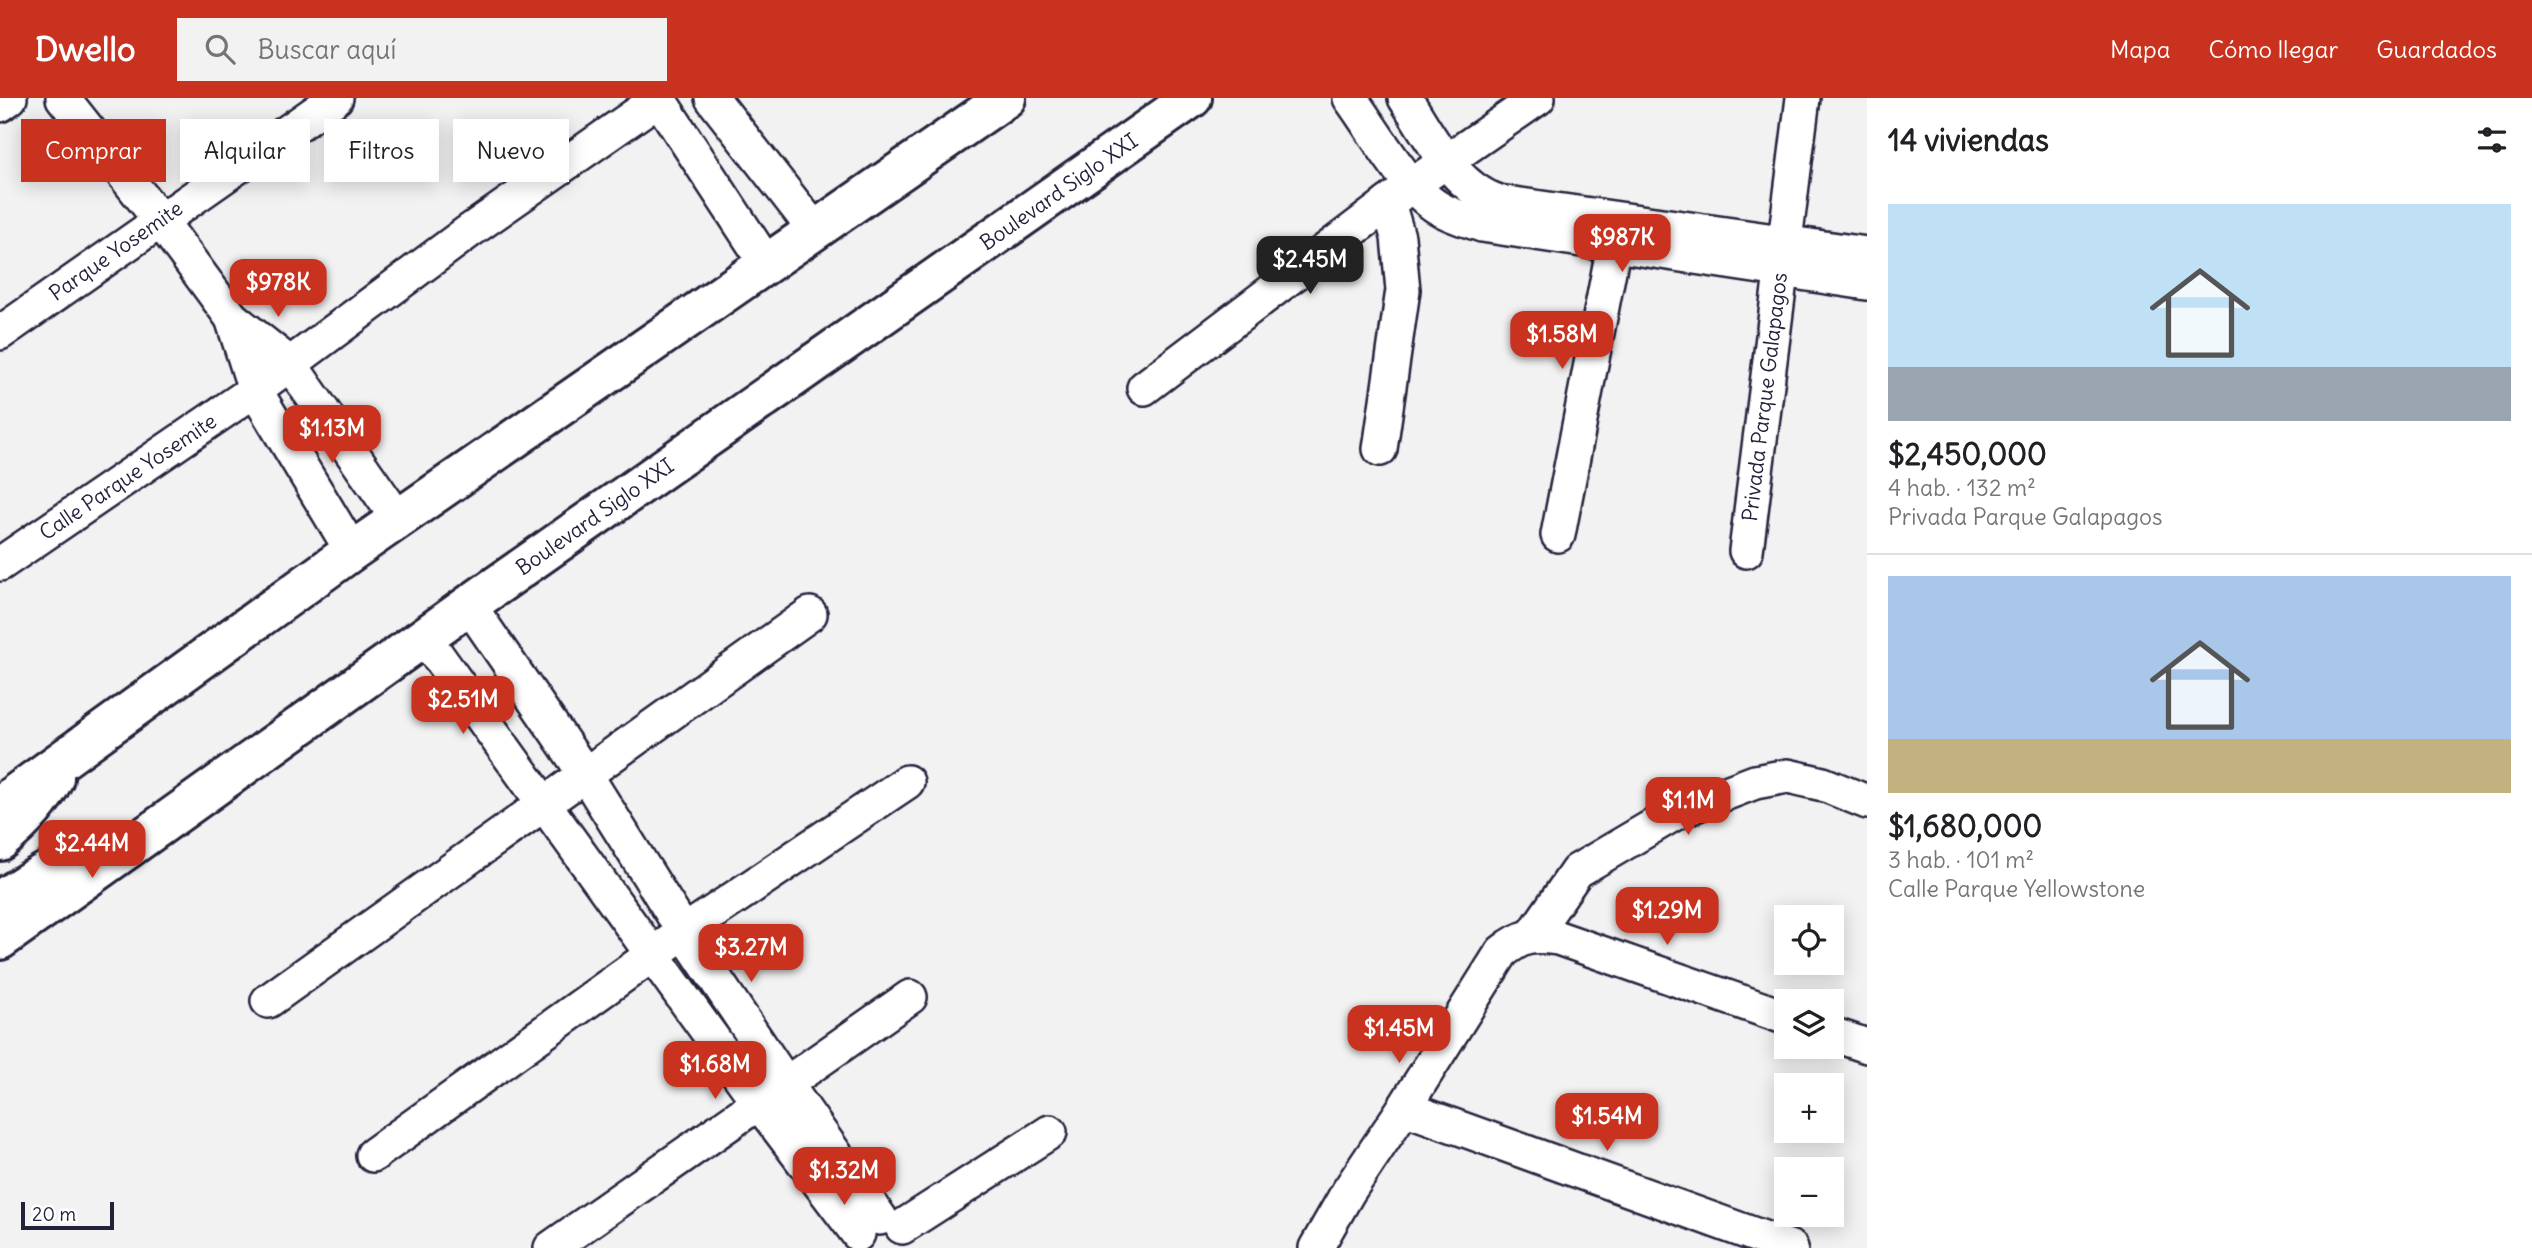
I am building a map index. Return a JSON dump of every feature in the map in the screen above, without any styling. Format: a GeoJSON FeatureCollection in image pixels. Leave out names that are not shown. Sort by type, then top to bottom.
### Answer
{"type":"FeatureCollection","features":[{"type":"Feature","properties":{"kind":"street"},"geometry":{"type":"LineString","coordinates":[[0,105],[10,98]]}},
{"type":"Feature","properties":{"kind":"street"},"geometry":{"type":"LineString","coordinates":[[63,98],[160,220],[232,318],[290,364],[398,519]]}},
{"type":"Feature","properties":{"kind":"street","name":"Parque Yosemite"},"geometry":{"type":"LineString","coordinates":[[0,333],[336,98]]}},
{"type":"Feature","properties":{"kind":"street"},"geometry":{"type":"LineString","coordinates":[[659,98],[766,263]]}},
{"type":"Feature","properties":{"kind":"street","name":"Calle Parque Yosemite"},"geometry":{"type":"LineString","coordinates":[[0,564],[255,390],[468,232],[659,98]]}},
{"type":"Feature","properties":{"kind":"street"},"geometry":{"type":"LineString","coordinates":[[712,98],[814,229]]}},
{"type":"Feature","properties":{"kind":"street"},"geometry":{"type":"LineString","coordinates":[[0,805],[352,551],[1006,98]]}},
{"type":"Feature","properties":{"kind":"street","name":"Boulevard Siglo XXI"},"geometry":{"type":"LineString","coordinates":[[0,940],[469,605],[1192,98]]}},
{"type":"Feature","properties":{"kind":"street"},"geometry":{"type":"LineString","coordinates":[[1380,449],[1404,290],[1398,237],[1400,194],[1358,109],[1403,98],[1448,162],[1481,197],[1616,232]]}},
{"type":"Feature","properties":{"kind":"street"},"geometry":{"type":"LineString","coordinates":[[1144,388],[1400,194],[1538,98]]}},
{"type":"Feature","properties":{"kind":"street","name":"Privada Parque Galapagos"},"geometry":{"type":"LineString","coordinates":[[1746,551],[1803,98]]}},
{"type":"Feature","properties":{"kind":"street"},"geometry":{"type":"LineString","coordinates":[[703,166],[744,139]]}},
{"type":"Feature","properties":{"kind":"street"},"geometry":{"type":"LineString","coordinates":[[739,220],[783,190]]}},
{"type":"Feature","properties":{"kind":"street"},"geometry":{"type":"LineString","coordinates":[[1400,194],[1482,225],[1616,232],[1783,257],[1867,283]]}},
{"type":"Feature","properties":{"kind":"street"},"geometry":{"type":"LineString","coordinates":[[1558,535],[1616,232]]}},
{"type":"Feature","properties":{"kind":"street"},"geometry":{"type":"LineString","coordinates":[[1783,257],[1867,254]]}},
{"type":"Feature","properties":{"kind":"street"},"geometry":{"type":"LineString","coordinates":[[232,318],[255,390],[352,551]]}},
{"type":"Feature","properties":{"kind":"street"},"geometry":{"type":"LineString","coordinates":[[296,458],[337,429]]}},
{"type":"Feature","properties":{"kind":"street"},"geometry":{"type":"LineString","coordinates":[[329,512],[374,482]]}},
{"type":"Feature","properties":{"kind":"street"},"geometry":{"type":"LineString","coordinates":[[469,605],[585,774],[881,1235]]}},
{"type":"Feature","properties":{"kind":"street"},"geometry":{"type":"LineString","coordinates":[[268,1001],[810,614]]}},
{"type":"Feature","properties":{"kind":"street"},"geometry":{"type":"LineString","coordinates":[[424,637],[546,803],[759,1103],[881,1235]]}},
{"type":"Feature","properties":{"kind":"street"},"geometry":{"type":"LineString","coordinates":[[0,841],[24,821],[39,803],[63,760]]}},
{"type":"Feature","properties":{"kind":"street"},"geometry":{"type":"LineString","coordinates":[[1533,935],[1577,871],[1677,812],[1755,782],[1788,776],[1823,784],[1867,802]]}},
{"type":"Feature","properties":{"kind":"street"},"geometry":{"type":"LineString","coordinates":[[373,1155],[684,932],[907,782]]}},
{"type":"Feature","properties":{"kind":"street"},"geometry":{"type":"LineString","coordinates":[[0,900],[98,842],[144,822],[168,818]]}},
{"type":"Feature","properties":{"kind":"street"},"geometry":{"type":"LineString","coordinates":[[1316,1248],[1348,1192],[1502,952],[1516,941],[1533,935],[1558,938],[1774,1013]]}},
{"type":"Feature","properties":{"kind":"street"},"geometry":{"type":"LineString","coordinates":[[551,1248],[910,997]]}},
{"type":"Feature","properties":{"kind":"street"},"geometry":{"type":"LineString","coordinates":[[1844,1038],[1867,1046]]}},
{"type":"Feature","properties":{"kind":"street"},"geometry":{"type":"LineString","coordinates":[[1404,1108],[1791,1248]]}},
{"type":"Feature","properties":{"kind":"street"},"geometry":{"type":"LineString","coordinates":[[881,1235],[1050,1132]]}}]}
